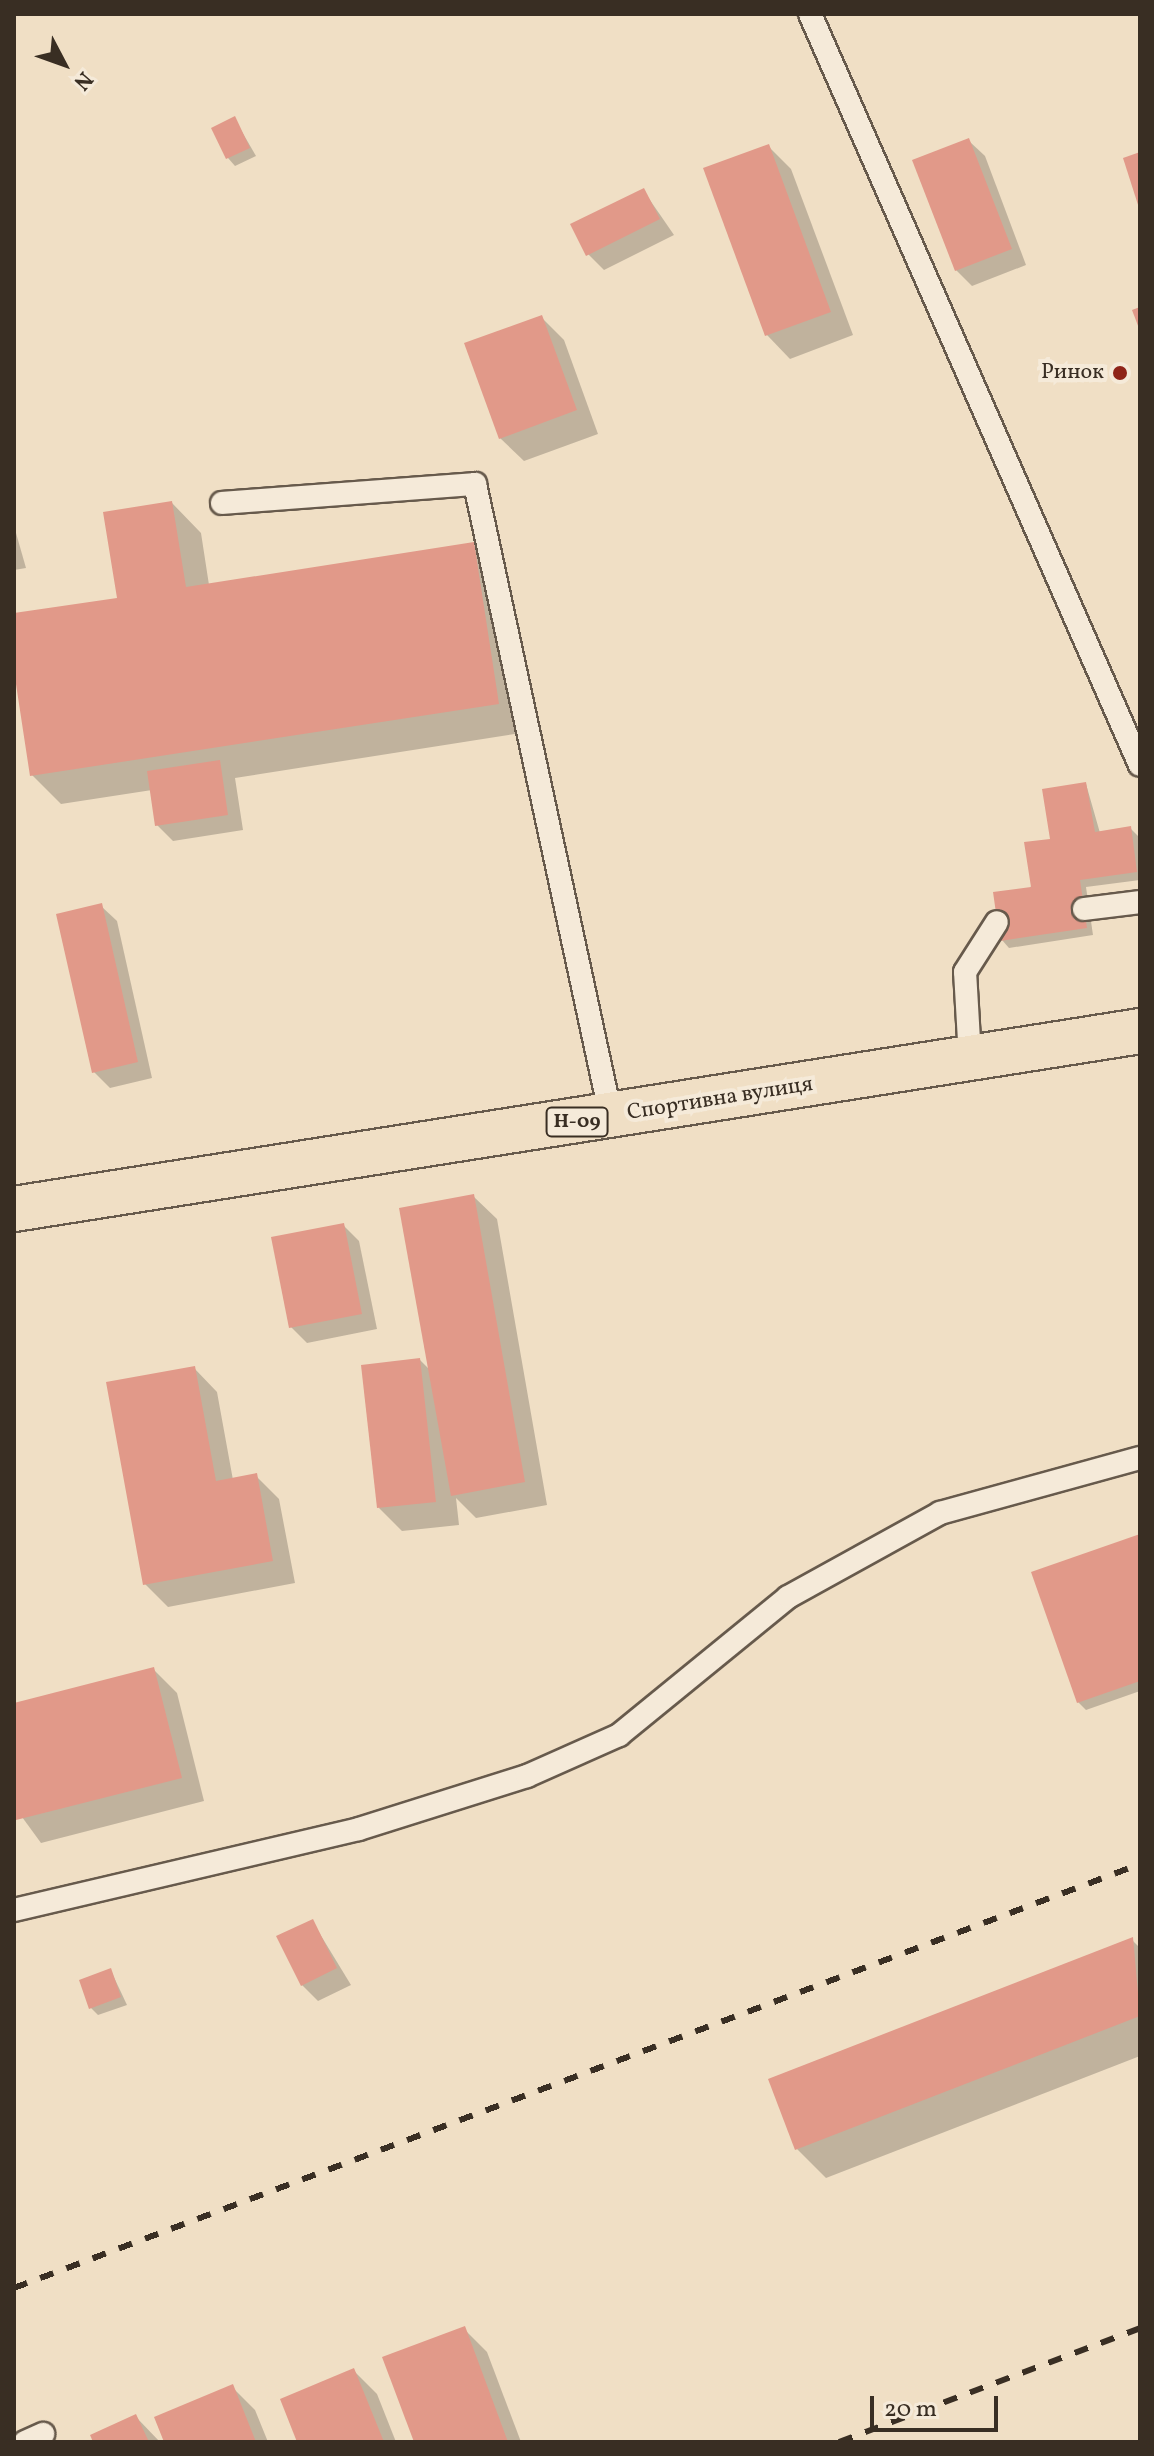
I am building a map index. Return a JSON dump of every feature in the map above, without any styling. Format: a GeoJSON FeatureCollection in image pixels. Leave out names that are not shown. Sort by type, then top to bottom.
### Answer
{"type":"FeatureCollection","features":[{"type":"Feature","properties":{"kind":"main road","name":"Спортивна вулиця"},"geometry":{"type":"LineString","coordinates":[[14,1209],[1140,1031]]}},
{"type":"Feature","properties":{"kind":"lane"},"geometry":{"type":"LineString","coordinates":[[810,14],[1140,765]]}},
{"type":"Feature","properties":{"kind":"lane"},"geometry":{"type":"LineString","coordinates":[[222,503],[475,484],[611,1117]]}},
{"type":"Feature","properties":{"kind":"lane"},"geometry":{"type":"LineString","coordinates":[[1084,909],[1140,902]]}},
{"type":"Feature","properties":{"kind":"lane"},"geometry":{"type":"LineString","coordinates":[[970,1058],[965,972],[997,922]]}},
{"type":"Feature","properties":{"kind":"lane"},"geometry":{"type":"LineString","coordinates":[[14,1910],[359,1829],[527,1776],[619,1735],[788,1597],[940,1513],[1140,1458]]}},
{"type":"Feature","properties":{"kind":"building"},"geometry":{"type":"Polygon","coordinates":[[[235,116],[250,148],[226,159],[211,128],[235,116]]]}},
{"type":"Feature","properties":{"kind":"building"},"geometry":{"type":"Polygon","coordinates":[[[969,138],[1012,249],[955,271],[912,160],[969,138]]]}},
{"type":"Feature","properties":{"kind":"building"},"geometry":{"type":"Polygon","coordinates":[[[769,144],[831,312],[765,336],[703,168],[769,144]]]}},
{"type":"Feature","properties":{"kind":"building"},"geometry":{"type":"Polygon","coordinates":[[[1140,152],[1140,208],[1139,208],[1123,158],[1140,152]]]}},
{"type":"Feature","properties":{"kind":"building"},"geometry":{"type":"Polygon","coordinates":[[[644,188],[660,219],[586,256],[570,224],[644,188]]]}},
{"type":"Feature","properties":{"kind":"building"},"geometry":{"type":"Polygon","coordinates":[[[1140,307],[1140,331],[1132,310],[1140,307]]]}},
{"type":"Feature","properties":{"kind":"building"},"geometry":{"type":"Polygon","coordinates":[[[542,315],[577,410],[499,439],[464,343],[542,315]]]}},
{"type":"Feature","properties":{"kind":"building"},"geometry":{"type":"Polygon","coordinates":[[[172,501],[186,587],[474,542],[499,704],[30,776],[14,671],[14,613],[117,598],[103,512],[172,501]]]}},
{"type":"Feature","properties":{"kind":"building"},"geometry":{"type":"Polygon","coordinates":[[[220,760],[228,815],[155,826],[147,771],[220,760]]]}},
{"type":"Feature","properties":{"kind":"building"},"geometry":{"type":"Polygon","coordinates":[[[1086,782],[1095,832],[1131,826],[1137,872],[1080,880],[1087,928],[1000,941],[993,892],[1031,887],[1024,842],[1050,839],[1042,789],[1086,782]]]}},
{"type":"Feature","properties":{"kind":"building"},"geometry":{"type":"Polygon","coordinates":[[[102,903],[138,1062],[92,1073],[56,914],[102,903]]]}},
{"type":"Feature","properties":{"kind":"building"},"geometry":{"type":"Polygon","coordinates":[[[474,1194],[525,1482],[451,1496],[399,1208],[474,1194]]]}},
{"type":"Feature","properties":{"kind":"building"},"geometry":{"type":"Polygon","coordinates":[[[344,1223],[362,1314],[289,1328],[271,1237],[344,1223]]]}},
{"type":"Feature","properties":{"kind":"building"},"geometry":{"type":"Polygon","coordinates":[[[420,1358],[436,1502],[377,1508],[361,1365],[420,1358]]]}},
{"type":"Feature","properties":{"kind":"building"},"geometry":{"type":"Polygon","coordinates":[[[195,1366],[216,1481],[257,1473],[273,1561],[143,1585],[106,1382],[195,1366]]]}},
{"type":"Feature","properties":{"kind":"building"},"geometry":{"type":"Polygon","coordinates":[[[1140,1534],[1140,1681],[1077,1703],[1031,1572],[1140,1534]]]}},
{"type":"Feature","properties":{"kind":"building"},"geometry":{"type":"Polygon","coordinates":[[[154,1667],[182,1778],[16,1820],[14,1703],[154,1667]]]}},
{"type":"Feature","properties":{"kind":"building"},"geometry":{"type":"Polygon","coordinates":[[[313,1919],[337,1968],[301,1986],[276,1936],[313,1919]]]}},
{"type":"Feature","properties":{"kind":"building"},"geometry":{"type":"Polygon","coordinates":[[[1133,1937],[1140,2016],[795,2150],[768,2079],[1133,1937]]]}},
{"type":"Feature","properties":{"kind":"building"},"geometry":{"type":"Polygon","coordinates":[[[111,1968],[121,1997],[89,2009],[79,1980],[111,1968]]]}},
{"type":"Feature","properties":{"kind":"building"},"geometry":{"type":"Polygon","coordinates":[[[465,2326],[508,2442],[414,2442],[382,2357],[465,2326]]]}},
{"type":"Feature","properties":{"kind":"building"},"geometry":{"type":"Polygon","coordinates":[[[354,2368],[384,2442],[297,2442],[280,2399],[354,2368]]]}},
{"type":"Feature","properties":{"kind":"building"},"geometry":{"type":"Polygon","coordinates":[[[233,2384],[256,2442],[164,2442],[154,2417],[233,2384]]]}},
{"type":"Feature","properties":{"kind":"building"},"geometry":{"type":"Polygon","coordinates":[[[136,2414],[149,2442],[93,2442],[90,2435],[136,2414]]]}},
{"type":"Feature","properties":{"kind":"railway"},"geometry":{"type":"LineString","coordinates":[[14,2288],[1140,1864]]}},
{"type":"Feature","properties":{"kind":"railway"},"geometry":{"type":"LineString","coordinates":[[839,2442],[1140,2328]]}},
{"type":"Feature","properties":{"kind":"place","name":"Ринок"},"geometry":{"type":"Point","coordinates":[1120,373]}}]}
